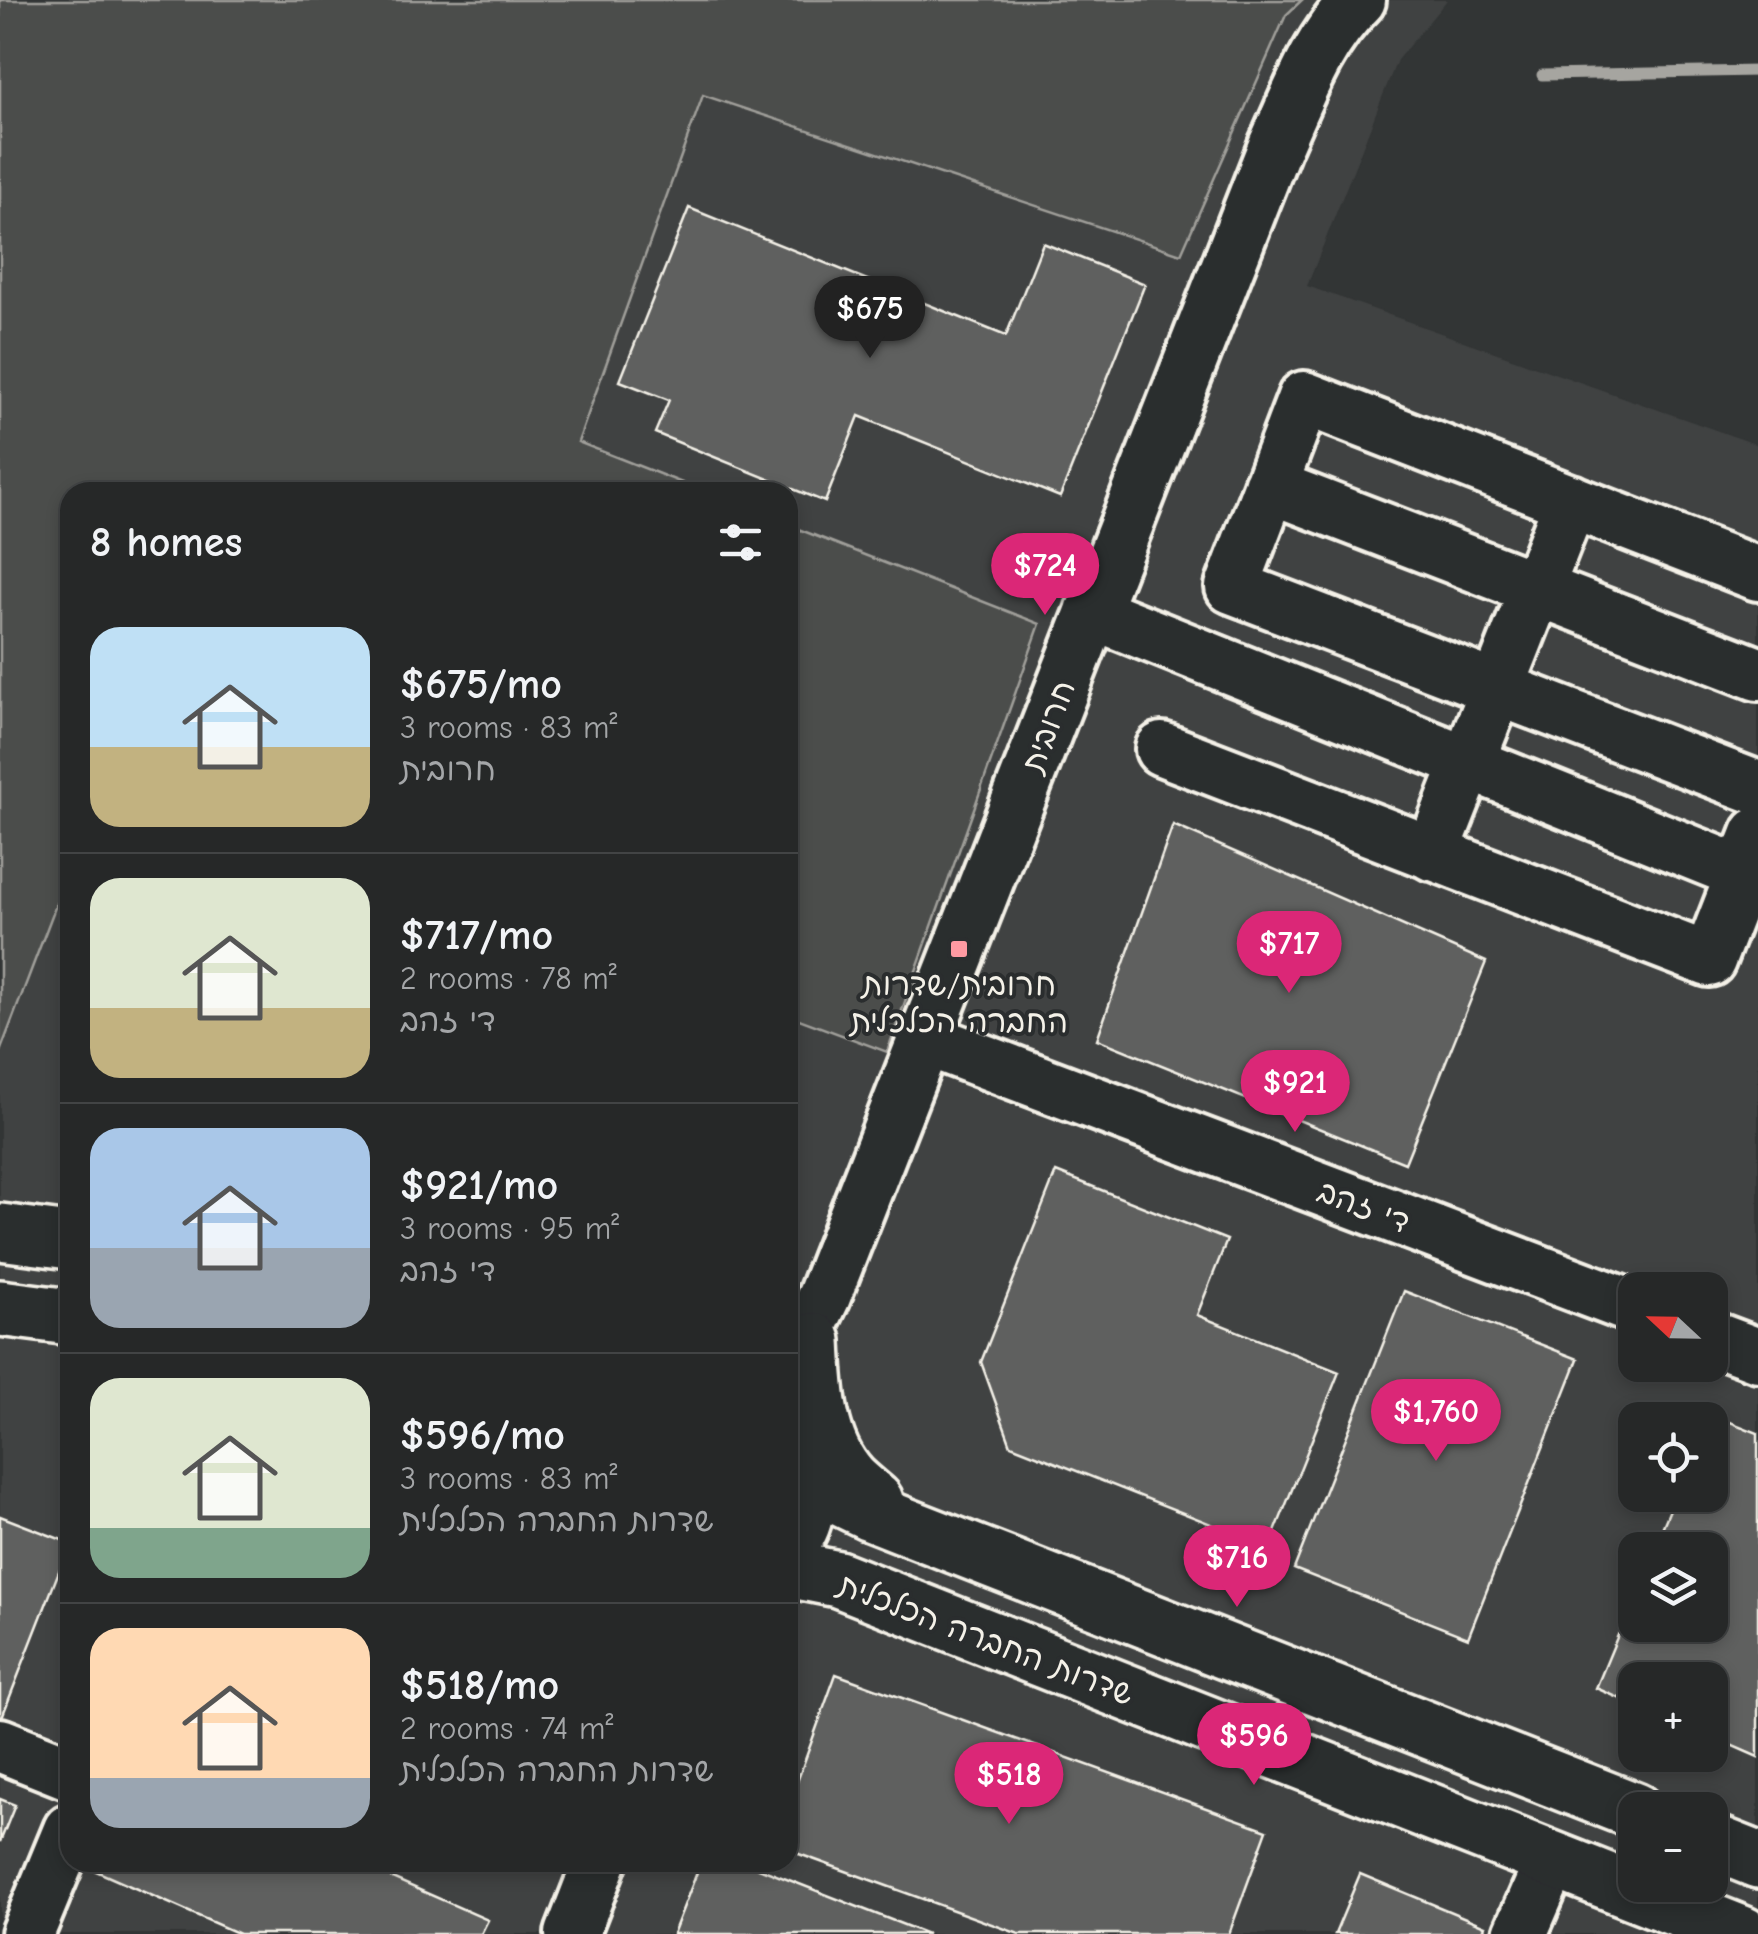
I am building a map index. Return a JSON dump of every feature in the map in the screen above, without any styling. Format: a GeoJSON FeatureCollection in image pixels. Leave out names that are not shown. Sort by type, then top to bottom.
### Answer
{"type":"FeatureCollection","features":[{"type":"Feature","properties":{"kind":"main road"},"geometry":{"type":"LineString","coordinates":[[0,1232],[60,1240]]}},
{"type":"Feature","properties":{"kind":"main road"},"geometry":{"type":"LineString","coordinates":[[0,1308],[60,1316]]}},
{"type":"Feature","properties":{"kind":"main road"},"geometry":{"type":"LineString","coordinates":[[808,1336],[822,1426],[832,1454],[850,1479],[919,1531]]}},
{"type":"Feature","properties":{"kind":"main road"},"geometry":{"type":"LineString","coordinates":[[798,1464],[831,1494],[919,1531],[1618,1805]]}},
{"type":"Feature","properties":{"kind":"main road"},"geometry":{"type":"LineString","coordinates":[[798,1470],[807,1494],[798,1534]]}},
{"type":"Feature","properties":{"kind":"main road","name":"שדרות החברה הכלכלית"},"geometry":{"type":"LineString","coordinates":[[798,1570],[838,1580],[1742,1934]]}},
{"type":"Feature","properties":{"kind":"main road"},"geometry":{"type":"LineString","coordinates":[[1728,1848],[1758,1860]]}},
{"type":"Feature","properties":{"kind":"street","name":"חרובית"},"geometry":{"type":"LineString","coordinates":[[798,1420],[808,1336],[1274,146],[1313,62],[1344,14],[1360,0]]}},
{"type":"Feature","properties":{"kind":"street"},"geometry":{"type":"LineString","coordinates":[[1758,574],[1304,398],[1232,587],[1758,788]]}},
{"type":"Feature","properties":{"kind":"street"},"geometry":{"type":"LineString","coordinates":[[1270,486],[1758,674]]}},
{"type":"Feature","properties":{"kind":"street"},"geometry":{"type":"LineString","coordinates":[[1432,854],[1570,502]]}},
{"type":"Feature","properties":{"kind":"street"},"geometry":{"type":"LineString","coordinates":[[1092,612],[1468,763],[1750,854],[1709,960],[1162,749]]}},
{"type":"Feature","properties":{"kind":"street","name":"די זהב"},"geometry":{"type":"LineString","coordinates":[[925,1039],[1618,1302]]}},
{"type":"Feature","properties":{"kind":"street"},"geometry":{"type":"LineString","coordinates":[[1728,1344],[1758,1355]]}},
{"type":"Feature","properties":{"kind":"street"},"geometry":{"type":"LineString","coordinates":[[0,1746],[60,1769]]}},
{"type":"Feature","properties":{"kind":"street"},"geometry":{"type":"LineString","coordinates":[[27,1934],[60,1854]]}},
{"type":"Feature","properties":{"kind":"street"},"geometry":{"type":"LineString","coordinates":[[1520,1934],[1552,1860]]}},
{"type":"Feature","properties":{"kind":"street"},"geometry":{"type":"LineString","coordinates":[[572,1934],[596,1872]]}},
{"type":"Feature","properties":{"kind":"shaded area"},"geometry":{"type":"Polygon","coordinates":[[[0,0],[1447,0],[1397,60],[1307,286],[1758,445],[1758,1934],[0,1934],[0,0]]]}},
{"type":"Feature","properties":{"kind":"shaded area"},"geometry":{"type":"Polygon","coordinates":[[[0,0],[1302,0],[1286,15],[1181,254],[703,95],[578,442],[680,482],[60,482],[60,894],[0,1052],[0,0]]]}},
{"type":"Feature","properties":{"kind":"shaded area"},"geometry":{"type":"Polygon","coordinates":[[[798,529],[1040,624],[887,1052],[798,1019],[798,529]]]}},
{"type":"Feature","properties":{"kind":"building"},"geometry":{"type":"Polygon","coordinates":[[[689,208],[1006,336],[1043,243],[1145,284],[1060,497],[859,416],[825,502],[798,491],[798,482],[776,482],[655,433],[669,400],[620,381],[689,208]]]}},
{"type":"Feature","properties":{"kind":"building"},"geometry":{"type":"Polygon","coordinates":[[[1173,825],[1486,962],[1405,1163],[1097,1039],[1173,825]]]}},
{"type":"Feature","properties":{"kind":"building"},"geometry":{"type":"Polygon","coordinates":[[[1056,1172],[1227,1240],[1197,1315],[1339,1372],[1269,1547],[1011,1445],[981,1362],[1056,1172]]]}},
{"type":"Feature","properties":{"kind":"building"},"geometry":{"type":"Polygon","coordinates":[[[1404,1291],[1578,1359],[1468,1638],[1294,1569],[1404,1291]]]}},
{"type":"Feature","properties":{"kind":"building"},"geometry":{"type":"Polygon","coordinates":[[[1728,1421],[1758,1433],[1758,1757],[1728,1744],[1728,1662],[1618,1662],[1618,1698],[1596,1688],[1618,1635],[1618,1642],[1728,1642],[1728,1532],[1661,1532],[1669,1512],[1728,1512],[1728,1421]]]}},
{"type":"Feature","properties":{"kind":"building"},"geometry":{"type":"Polygon","coordinates":[[[0,1516],[60,1539],[60,1569],[0,1716],[0,1516]]]}},
{"type":"Feature","properties":{"kind":"building"},"geometry":{"type":"Polygon","coordinates":[[[836,1674],[1267,1830],[1229,1934],[1019,1934],[798,1854],[798,1779],[836,1674]]]}},
{"type":"Feature","properties":{"kind":"building"},"geometry":{"type":"Polygon","coordinates":[[[0,1799],[15,1805],[0,1842],[0,1799]]]}},
{"type":"Feature","properties":{"kind":"building"},"geometry":{"type":"Polygon","coordinates":[[[98,1872],[379,1872],[488,1920],[481,1934],[239,1934],[98,1872]]]}},
{"type":"Feature","properties":{"kind":"building"},"geometry":{"type":"Polygon","coordinates":[[[697,1872],[769,1872],[927,1934],[673,1934],[697,1872]]]}},
{"type":"Feature","properties":{"kind":"building"},"geometry":{"type":"Polygon","coordinates":[[[1360,1874],[1485,1926],[1482,1934],[1335,1934],[1360,1874]]]}},
{"type":"Feature","properties":{"kind":"waterway"},"geometry":{"type":"LineString","coordinates":[[1542,75],[1758,71]]}},
{"type":"Feature","properties":{"kind":"place","name":"חרובית/שדרות החברה הכלכלית"},"geometry":{"type":"Point","coordinates":[959,949]}}]}
